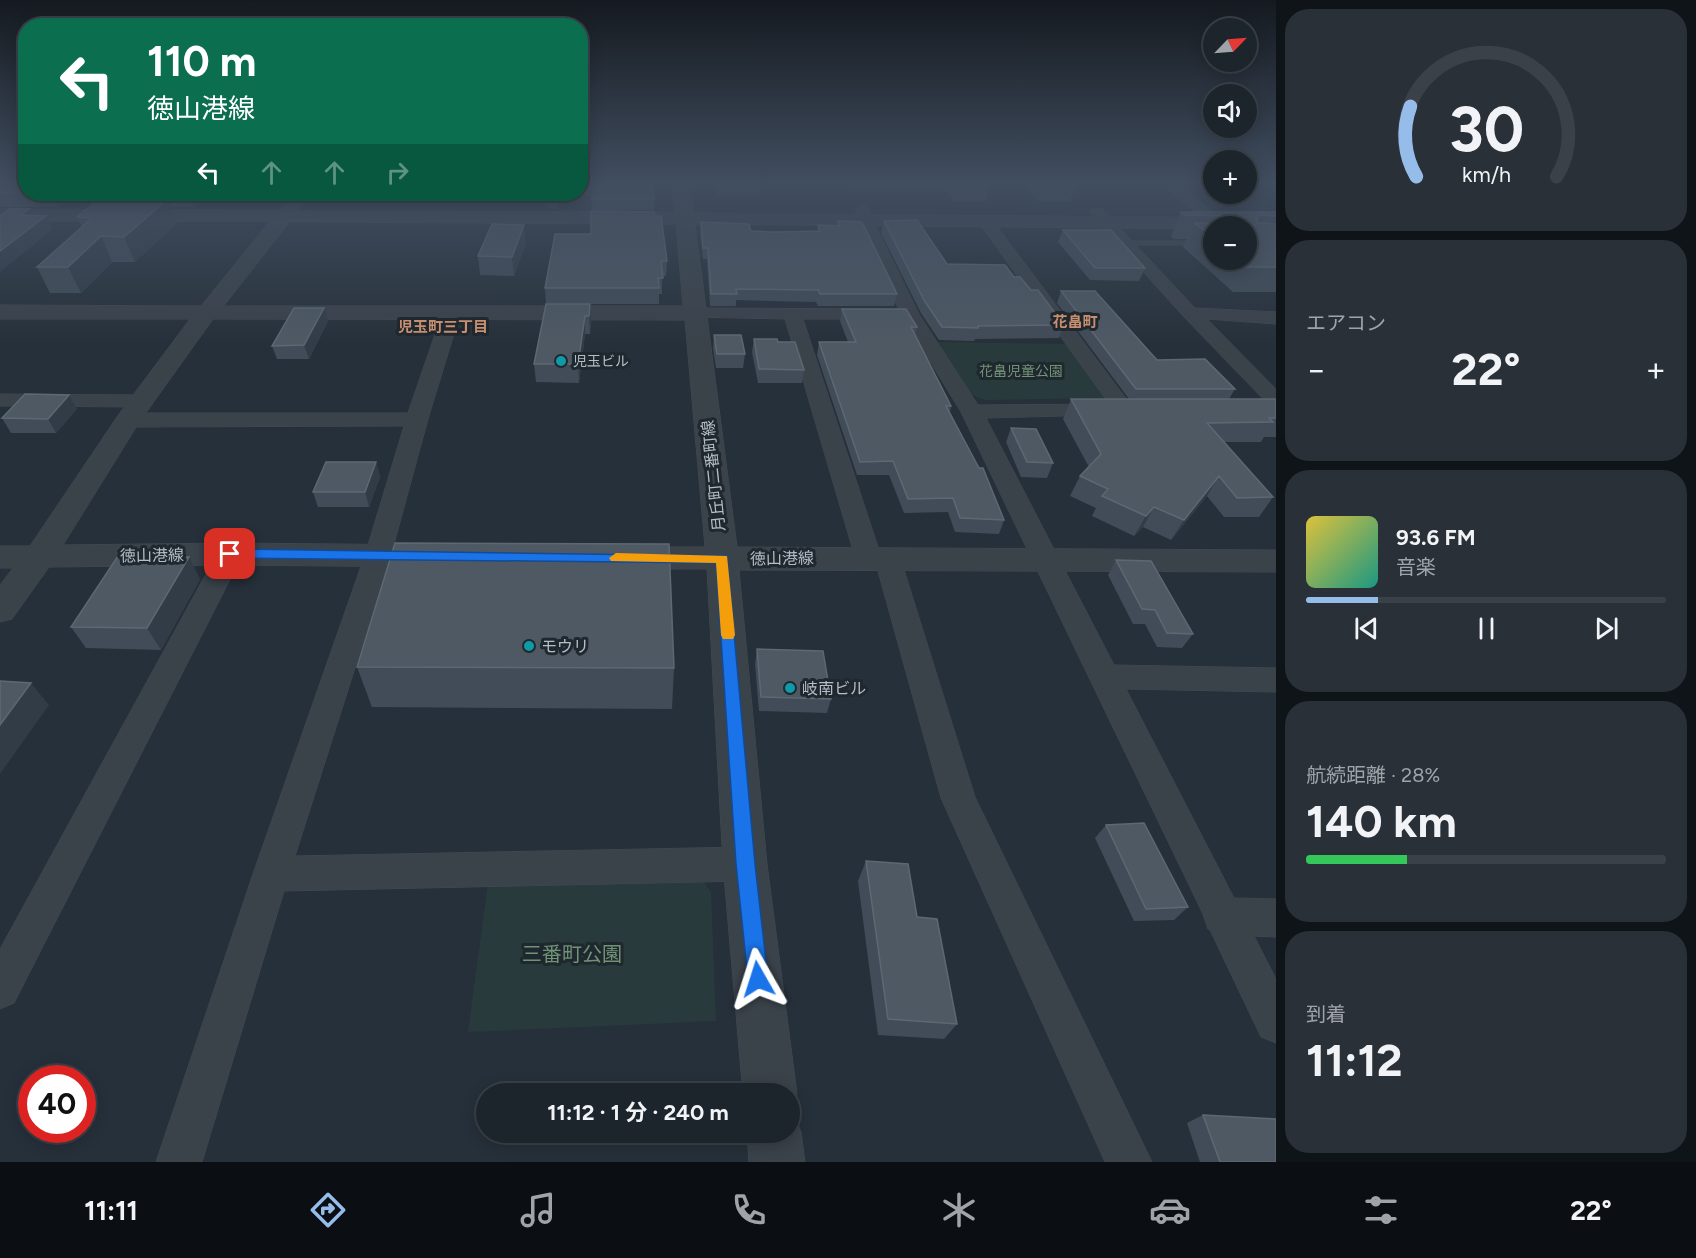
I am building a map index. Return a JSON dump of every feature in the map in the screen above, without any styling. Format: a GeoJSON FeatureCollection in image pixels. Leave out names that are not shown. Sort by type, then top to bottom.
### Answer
{"type":"FeatureCollection","features":[{"type":"Feature","properties":{"kind":"street"},"geometry":{"type":"LineString","coordinates":[[0,610],[39,557],[135,411],[207,312],[268,236]]}},
{"type":"Feature","properties":{"kind":"street","name":"月丘町二番町線"},"geometry":{"type":"LineString","coordinates":[[686,236],[722,559],[745,864],[769,1083]]}},
{"type":"Feature","properties":{"kind":"street"},"geometry":{"type":"LineString","coordinates":[[874,236],[910,314],[972,412],[1221,916],[1276,1022]]}},
{"type":"Feature","properties":{"kind":"street"},"geometry":{"type":"LineString","coordinates":[[997,236],[1123,409]]}},
{"type":"Feature","properties":{"kind":"street"},"geometry":{"type":"LineString","coordinates":[[1120,236],[1190,314],[1276,401]]}},
{"type":"Feature","properties":{"kind":"street"},"geometry":{"type":"LineString","coordinates":[[0,312],[910,314]]}},
{"type":"Feature","properties":{"kind":"street"},"geometry":{"type":"LineString","coordinates":[[792,313],[878,557],[958,798],[1129,1162]]}},
{"type":"Feature","properties":{"kind":"street"},"geometry":{"type":"LineString","coordinates":[[179,1162],[271,874],[378,555],[417,419],[451,314]]}},
{"type":"Feature","properties":{"kind":"street"},"geometry":{"type":"LineString","coordinates":[[1190,314],[1276,318]]}},
{"type":"Feature","properties":{"kind":"street"},"geometry":{"type":"LineString","coordinates":[[0,400],[135,411],[417,419]]}},
{"type":"Feature","properties":{"kind":"street"},"geometry":{"type":"LineString","coordinates":[[972,412],[1146,409]]}},
{"type":"Feature","properties":{"kind":"street"},"geometry":{"type":"LineString","coordinates":[[1252,410],[1276,410]]}},
{"type":"Feature","properties":{"kind":"street"},"geometry":{"type":"LineString","coordinates":[[0,989],[230,554]]}},
{"type":"Feature","properties":{"kind":"street","name":"徳山港線"},"geometry":{"type":"LineString","coordinates":[[0,557],[230,554],[461,556]]}},
{"type":"Feature","properties":{"kind":"street","name":"徳山港線"},"geometry":{"type":"LineString","coordinates":[[592,558],[878,557],[1276,561]]}},
{"type":"Feature","properties":{"kind":"street"},"geometry":{"type":"LineString","coordinates":[[1104,677],[1276,680]]}},
{"type":"Feature","properties":{"kind":"street"},"geometry":{"type":"LineString","coordinates":[[271,874],[745,864]]}},
{"type":"Feature","properties":{"kind":"street"},"geometry":{"type":"LineString","coordinates":[[1221,916],[1276,918]]}},
{"type":"Feature","properties":{"kind":"street"},"geometry":{"type":"LineString","coordinates":[[775,1143],[777,1162]]}},
{"type":"Feature","properties":{"kind":"lane"},"geometry":{"type":"LineString","coordinates":[[1126,243],[1203,243]]}},
{"type":"Feature","properties":{"kind":"green space","name":"花畠児童公園"},"geometry":{"type":"Polygon","coordinates":[[[938,342],[1066,344],[1104,398],[985,400],[974,396],[959,385],[938,342]]]}},
{"type":"Feature","properties":{"kind":"green space","name":"三番町公園"},"geometry":{"type":"Polygon","coordinates":[[[704,882],[711,892],[716,1021],[468,1032],[488,883],[704,882]]]}},
{"type":"Feature","properties":{"kind":"building"},"geometry":{"type":"Polygon","coordinates":[[[0,236],[19,236],[0,251],[0,236]]]}},
{"type":"Feature","properties":{"kind":"building"},"geometry":{"type":"Polygon","coordinates":[[[72,236],[101,236],[68,267],[37,267],[72,236]]]}},
{"type":"Feature","properties":{"kind":"building"},"geometry":{"type":"Polygon","coordinates":[[[487,236],[520,236],[512,257],[478,256],[487,236]]]}},
{"type":"Feature","properties":{"kind":"building"},"geometry":{"type":"Polygon","coordinates":[[[555,236],[664,236],[667,261],[661,261],[663,278],[658,278],[659,288],[545,288],[555,236]]]}},
{"type":"Feature","properties":{"kind":"building"},"geometry":{"type":"Polygon","coordinates":[[[702,236],[869,236],[897,294],[820,294],[818,290],[736,289],[737,294],[711,294],[708,248],[703,248],[702,236]]]}},
{"type":"Feature","properties":{"kind":"building"},"geometry":{"type":"Polygon","coordinates":[[[892,236],[928,236],[947,264],[1005,265],[1014,277],[1020,277],[1031,290],[1038,290],[1064,325],[942,327],[924,300],[892,236]]]}},
{"type":"Feature","properties":{"kind":"building"},"geometry":{"type":"Polygon","coordinates":[[[1068,236],[1117,236],[1145,268],[1095,268],[1068,236]]]}},
{"type":"Feature","properties":{"kind":"building"},"geometry":{"type":"Polygon","coordinates":[[[1257,236],[1276,236],[1276,267],[1257,267],[1257,236]]]}},
{"type":"Feature","properties":{"kind":"building"},"geometry":{"type":"Polygon","coordinates":[[[1061,291],[1095,291],[1157,360],[1205,359],[1235,389],[1136,389],[1061,291]]]}},
{"type":"Feature","properties":{"kind":"building"},"geometry":{"type":"Polygon","coordinates":[[[546,304],[590,304],[589,316],[585,316],[578,364],[534,364],[546,304]]]}},
{"type":"Feature","properties":{"kind":"building"},"geometry":{"type":"Polygon","coordinates":[[[294,308],[324,308],[304,345],[272,346],[294,308]]]}},
{"type":"Feature","properties":{"kind":"building"},"geometry":{"type":"Polygon","coordinates":[[[842,309],[906,309],[917,327],[911,327],[951,406],[946,406],[979,468],[983,468],[1004,520],[960,518],[953,498],[908,499],[893,461],[860,462],[819,342],[856,342],[842,309]]]}},
{"type":"Feature","properties":{"kind":"building"},"geometry":{"type":"Polygon","coordinates":[[[714,335],[741,335],[745,354],[717,354],[714,335]]]}},
{"type":"Feature","properties":{"kind":"building"},"geometry":{"type":"Polygon","coordinates":[[[754,339],[795,342],[804,370],[759,369],[754,339]]]}},
{"type":"Feature","properties":{"kind":"building"},"geometry":{"type":"Polygon","coordinates":[[[25,394],[69,395],[48,419],[2,418],[25,394]]]}},
{"type":"Feature","properties":{"kind":"building"},"geometry":{"type":"Polygon","coordinates":[[[1071,399],[1276,399],[1276,418],[1269,418],[1273,422],[1207,423],[1273,497],[1237,498],[1219,476],[1184,520],[1154,507],[1146,516],[1102,496],[1108,489],[1080,476],[1101,454],[1071,399]]]}},
{"type":"Feature","properties":{"kind":"building"},"geometry":{"type":"Polygon","coordinates":[[[1011,428],[1036,429],[1053,463],[1027,462],[1011,428]]]}},
{"type":"Feature","properties":{"kind":"building"},"geometry":{"type":"Polygon","coordinates":[[[326,462],[376,462],[365,492],[313,492],[326,462]]]}},
{"type":"Feature","properties":{"kind":"building","name":"モウリ"},"geometry":{"type":"Polygon","coordinates":[[[395,543],[669,544],[674,668],[357,667],[395,543]]]}},
{"type":"Feature","properties":{"kind":"building"},"geometry":{"type":"Polygon","coordinates":[[[118,556],[189,557],[147,628],[71,627],[118,556]]]}},
{"type":"Feature","properties":{"kind":"building"},"geometry":{"type":"Polygon","coordinates":[[[1116,560],[1151,561],[1193,634],[1167,633],[1155,610],[1142,609],[1116,560]]]}},
{"type":"Feature","properties":{"kind":"building","name":"岐南ビル"},"geometry":{"type":"Polygon","coordinates":[[[757,649],[823,651],[831,699],[761,697],[757,649]]]}},
{"type":"Feature","properties":{"kind":"building"},"geometry":{"type":"Polygon","coordinates":[[[0,681],[31,683],[0,725],[0,681]]]}},
{"type":"Feature","properties":{"kind":"building"},"geometry":{"type":"Polygon","coordinates":[[[1144,823],[1188,907],[1146,909],[1106,825],[1144,823]]]}},
{"type":"Feature","properties":{"kind":"building"},"geometry":{"type":"Polygon","coordinates":[[[866,861],[908,864],[917,917],[937,919],[957,1024],[888,1019],[866,861]]]}},
{"type":"Feature","properties":{"kind":"building"},"geometry":{"type":"Polygon","coordinates":[[[1203,1115],[1276,1119],[1276,1162],[1220,1162],[1203,1115]]]}},
{"type":"Feature","properties":{"kind":"slow traffic"},"geometry":{"type":"LineString","coordinates":[[616,558],[722,559],[728,635]]}},
{"type":"Feature","properties":{"kind":"place","name":"児玉ビル"},"geometry":{"type":"Point","coordinates":[561,361]}},
{"type":"Feature","properties":{"kind":"place","name":"モウリ"},"geometry":{"type":"Point","coordinates":[529,646]}},
{"type":"Feature","properties":{"kind":"place","name":"岐南ビル"},"geometry":{"type":"Point","coordinates":[790,688]}},
{"type":"Feature","properties":{"kind":"district","name":"花畠町"},"geometry":{"type":"Point","coordinates":[1075,322]}},
{"type":"Feature","properties":{"kind":"district","name":"児玉町三丁目"},"geometry":{"type":"Point","coordinates":[443,327]}},
{"type":"Feature","properties":{"kind":"route"},"geometry":{"type":"LineString","coordinates":[[230,554],[722,559],[745,864],[758,979]]}}]}
